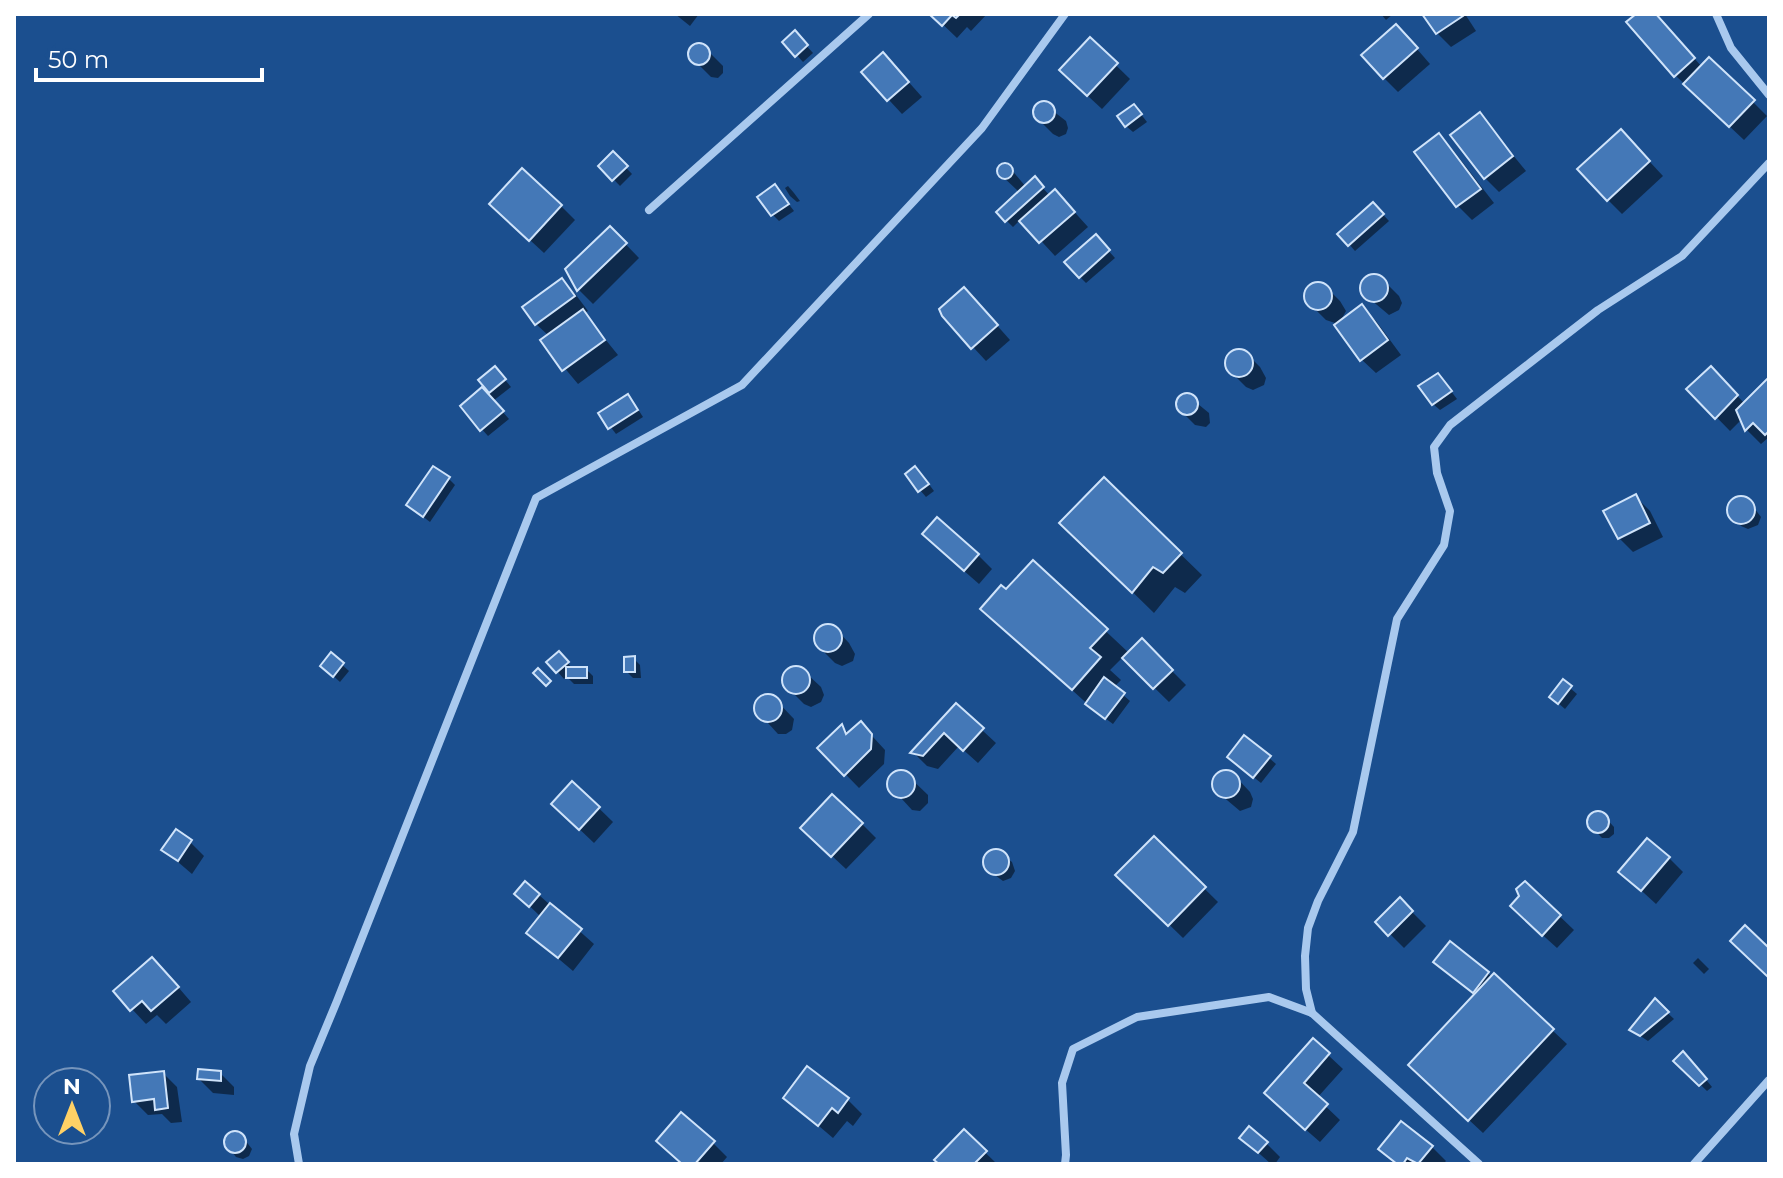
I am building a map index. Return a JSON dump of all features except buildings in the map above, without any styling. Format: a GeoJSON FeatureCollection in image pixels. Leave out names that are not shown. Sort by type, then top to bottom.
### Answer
{"type":"FeatureCollection","features":[{"type":"Feature","properties":{"kind":"street"},"geometry":{"type":"LineString","coordinates":[[649,210],[869,14]]}},
{"type":"Feature","properties":{"kind":"street"},"geometry":{"type":"LineString","coordinates":[[299,1164],[294,1134],[310,1066],[536,498],[742,385],[982,128],[1065,14]]}},
{"type":"Feature","properties":{"kind":"street"},"geometry":{"type":"LineString","coordinates":[[1716,14],[1731,48],[1769,95]]}},
{"type":"Feature","properties":{"kind":"street"},"geometry":{"type":"LineString","coordinates":[[1312,1013],[1306,989],[1308,928],[1318,901],[1353,832],[1397,619],[1444,545],[1450,511],[1437,473],[1434,447],[1450,425],[1598,310],[1682,256],[1769,163]]}},
{"type":"Feature","properties":{"kind":"street"},"geometry":{"type":"LineString","coordinates":[[1065,1164],[1062,1083],[1073,1049],[1137,1017],[1269,997],[1312,1013],[1479,1164]]}},
{"type":"Feature","properties":{"kind":"street"},"geometry":{"type":"LineString","coordinates":[[1694,1164],[1769,1080]]}}]}
